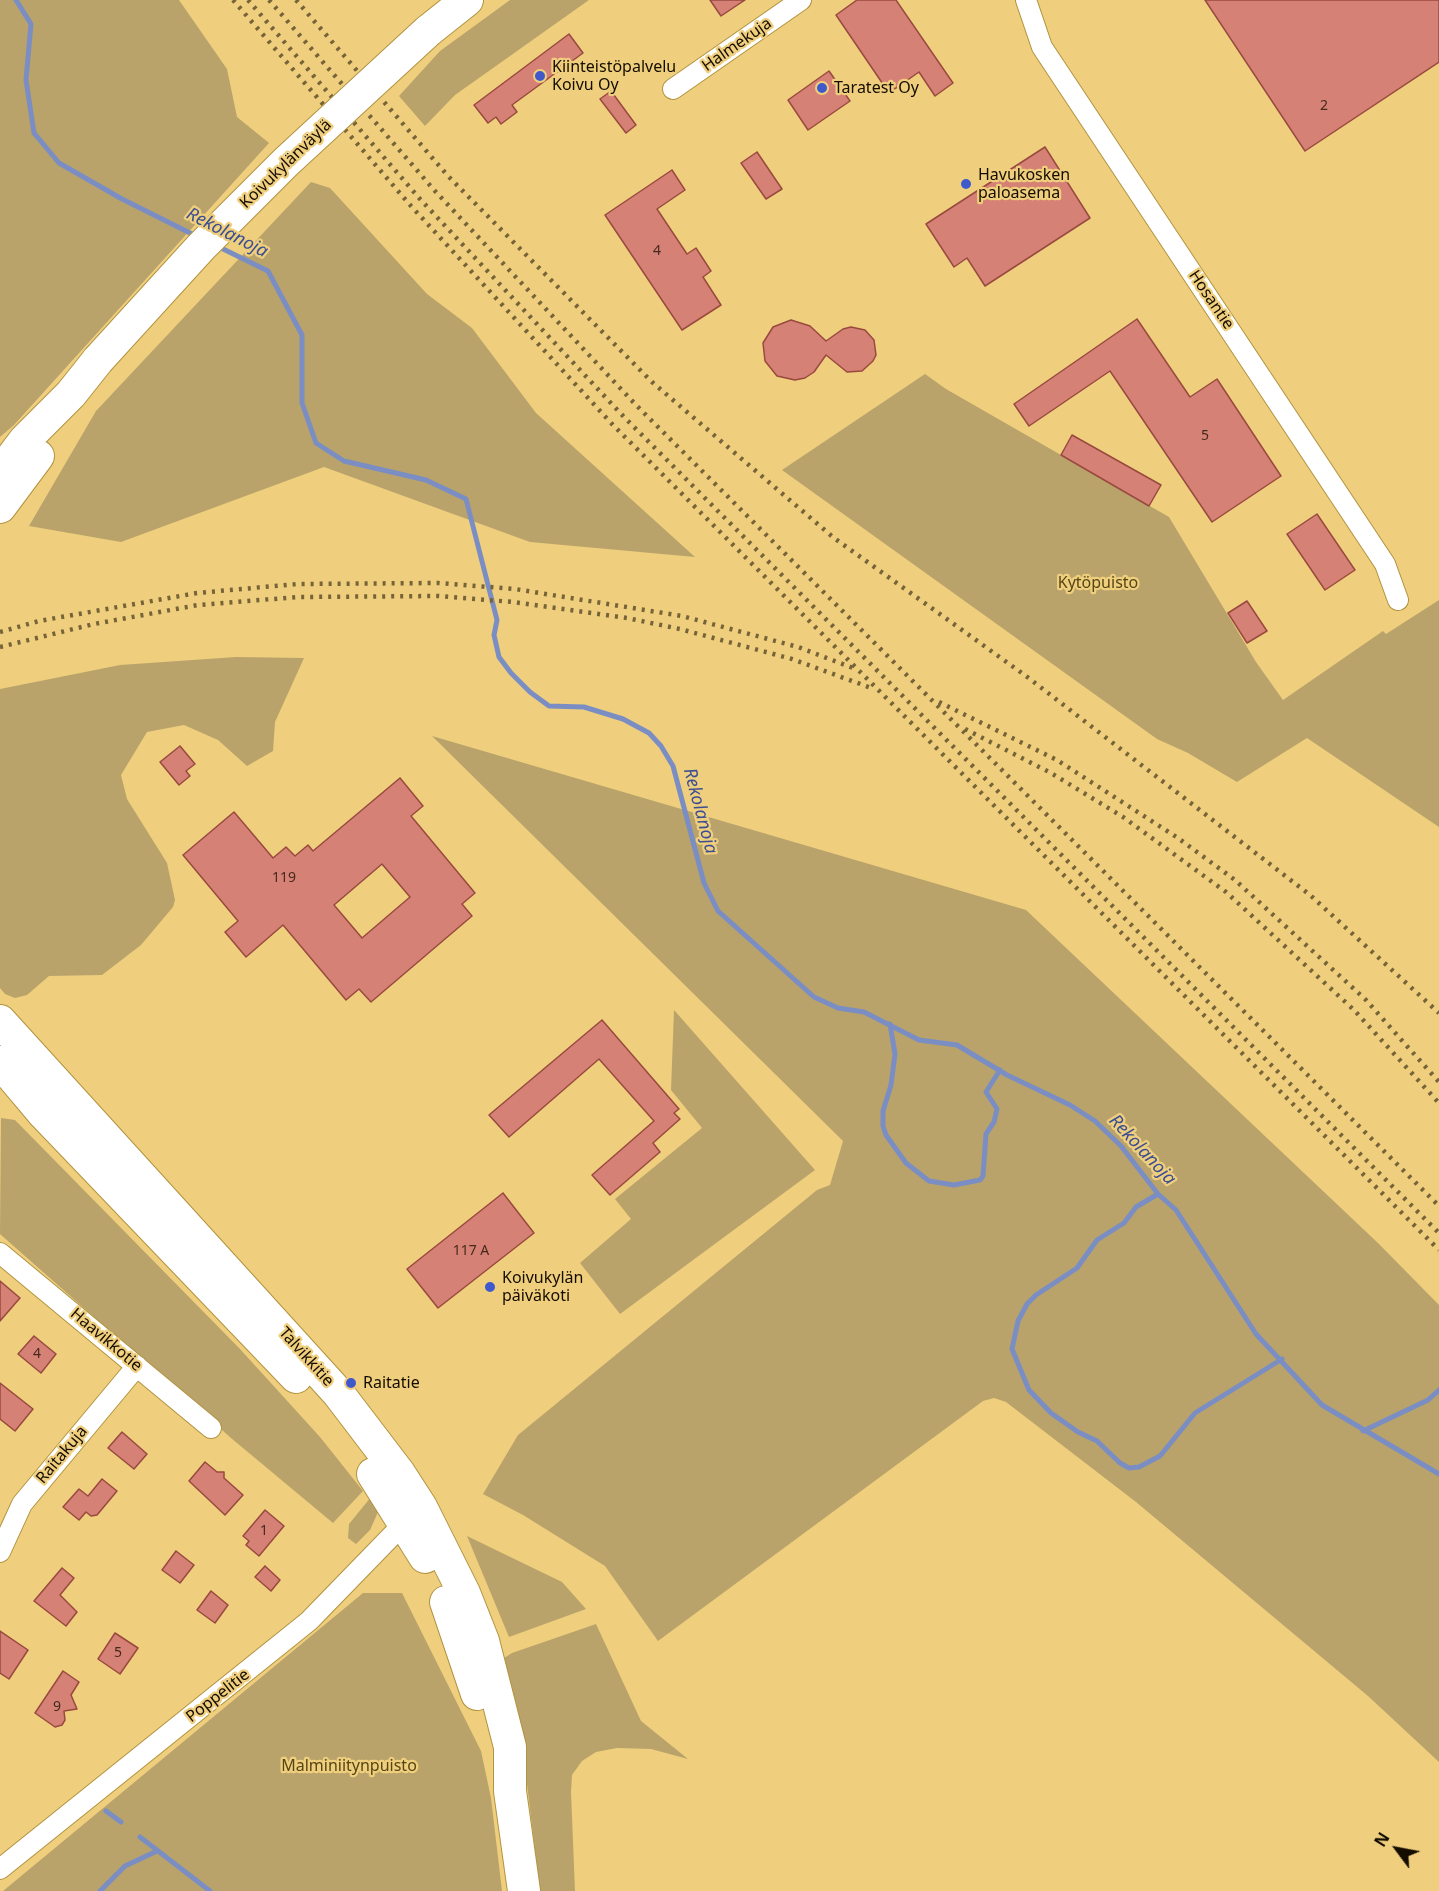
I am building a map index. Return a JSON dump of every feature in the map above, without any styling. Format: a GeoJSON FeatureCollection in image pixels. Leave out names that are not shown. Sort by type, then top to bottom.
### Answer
{"type":"FeatureCollection","features":[{"type":"Feature","properties":{"kind":"main road","name":"Koivukylänväylä"},"geometry":{"type":"LineString","coordinates":[[0,473],[25,440],[71,394],[98,360],[235,213],[428,31],[467,0]]}},
{"type":"Feature","properties":{"kind":"main road","name":"Koivukylänväylä"},"geometry":{"type":"LineString","coordinates":[[0,507],[42,449],[71,394]]}},
{"type":"Feature","properties":{"kind":"main road","name":"Talvikkitie"},"geometry":{"type":"LineString","coordinates":[[0,1021],[10,1069],[44,1113],[320,1401],[354,1446],[412,1515],[464,1593],[483,1641],[510,1747],[510,1791],[524,1891]]}},
{"type":"Feature","properties":{"kind":"street","name":"Halmekuja"},"geometry":{"type":"LineString","coordinates":[[673,89],[801,0]]}},
{"type":"Feature","properties":{"kind":"street","name":"Hosantie"},"geometry":{"type":"LineString","coordinates":[[1026,0],[1042,47],[1385,564],[1398,600]]}},
{"type":"Feature","properties":{"kind":"street","name":"Haavikkotie"},"geometry":{"type":"LineString","coordinates":[[0,1253],[211,1428]]}},
{"type":"Feature","properties":{"kind":"street","name":"Raitakuja"},"geometry":{"type":"LineString","coordinates":[[0,1552],[22,1504],[137,1366]]}},
{"type":"Feature","properties":{"kind":"street","name":"Poppelitie"},"geometry":{"type":"LineString","coordinates":[[0,1869],[309,1621],[412,1515]]}},
{"type":"Feature","properties":{"kind":"green space"},"geometry":{"type":"Polygon","coordinates":[[[0,0],[179,0],[227,69],[237,117],[269,143],[14,425],[0,437],[0,0]]]}},
{"type":"Feature","properties":{"kind":"green space"},"geometry":{"type":"Polygon","coordinates":[[[510,0],[589,0],[455,95],[425,126],[399,96],[440,51],[510,0]]]}},
{"type":"Feature","properties":{"kind":"green space"},"geometry":{"type":"Polygon","coordinates":[[[311,182],[330,188],[427,294],[472,328],[536,413],[695,557],[530,542],[324,467],[121,542],[29,526],[96,411],[311,182]]]}},
{"type":"Feature","properties":{"kind":"green space","name":"Kytöpuisto"},"geometry":{"type":"Polygon","coordinates":[[[925,374],[946,389],[1169,517],[1256,662],[1283,700],[1383,631],[1386,634],[1439,600],[1439,827],[1307,738],[1237,782],[1188,753],[1157,739],[782,470],[925,374]]]}},
{"type":"Feature","properties":{"kind":"green space"},"geometry":{"type":"Polygon","coordinates":[[[236,657],[304,658],[275,722],[273,751],[247,766],[218,740],[184,725],[147,732],[121,775],[127,799],[167,863],[175,900],[173,907],[141,945],[102,975],[49,976],[27,995],[15,998],[5,994],[0,988],[0,689],[120,665],[236,657]]]}},
{"type":"Feature","properties":{"kind":"green space"},"geometry":{"type":"Polygon","coordinates":[[[432,736],[1026,910],[1379,1244],[1439,1305],[1439,1762],[1368,1696],[1136,1502],[1006,1402],[994,1398],[983,1401],[658,1641],[605,1566],[523,1515],[483,1494],[518,1435],[817,1190],[830,1185],[843,1141],[432,736]]]}},
{"type":"Feature","properties":{"kind":"green space"},"geometry":{"type":"Polygon","coordinates":[[[674,1010],[815,1170],[620,1314],[580,1263],[631,1219],[615,1199],[702,1128],[671,1090],[674,1010]]]}},
{"type":"Feature","properties":{"kind":"green space"},"geometry":{"type":"Polygon","coordinates":[[[1,1118],[15,1120],[240,1349],[320,1437],[363,1491],[333,1523],[231,1438],[0,1234],[1,1118]]]}},
{"type":"Feature","properties":{"kind":"green space"},"geometry":{"type":"Polygon","coordinates":[[[371,1497],[378,1502],[378,1512],[370,1530],[356,1544],[348,1538],[349,1524],[371,1497]]]}},
{"type":"Feature","properties":{"kind":"green space"},"geometry":{"type":"Polygon","coordinates":[[[467,1536],[562,1582],[586,1609],[509,1637],[467,1536]]]}},
{"type":"Feature","properties":{"kind":"green space","name":"Malminiitynpuisto"},"geometry":{"type":"Polygon","coordinates":[[[363,1593],[402,1593],[481,1751],[491,1798],[502,1891],[3,1891],[363,1593]]]}},
{"type":"Feature","properties":{"kind":"green space"},"geometry":{"type":"Polygon","coordinates":[[[596,1624],[641,1721],[688,1759],[651,1749],[617,1748],[596,1752],[582,1761],[572,1775],[571,1792],[575,1891],[540,1891],[518,1710],[501,1660],[512,1653],[596,1624]]]}},
{"type":"Feature","properties":{"kind":"building"},"geometry":{"type":"Polygon","coordinates":[[[710,0],[745,0],[721,16],[710,0]]]}},
{"type":"Feature","properties":{"kind":"building"},"geometry":{"type":"Polygon","coordinates":[[[857,0],[896,0],[953,83],[935,96],[919,72],[889,93],[836,15],[857,0]]]}},
{"type":"Feature","properties":{"kind":"building"},"geometry":{"type":"Polygon","coordinates":[[[1205,0],[1439,0],[1439,62],[1305,151],[1205,0]]]}},
{"type":"Feature","properties":{"kind":"building"},"geometry":{"type":"Polygon","coordinates":[[[569,34],[583,53],[512,105],[517,112],[501,124],[496,117],[488,123],[474,105],[569,34]]]}},
{"type":"Feature","properties":{"kind":"building"},"geometry":{"type":"Polygon","coordinates":[[[829,71],[850,101],[808,130],[788,100],[829,71]]]}},
{"type":"Feature","properties":{"kind":"building"},"geometry":{"type":"Polygon","coordinates":[[[611,91],[636,125],[626,133],[600,99],[611,91]]]}},
{"type":"Feature","properties":{"kind":"building"},"geometry":{"type":"Polygon","coordinates":[[[1045,147],[1090,218],[985,286],[967,258],[954,267],[926,224],[1045,147]]]}},
{"type":"Feature","properties":{"kind":"building"},"geometry":{"type":"Polygon","coordinates":[[[757,152],[782,189],[766,199],[741,163],[757,152]]]}},
{"type":"Feature","properties":{"kind":"building"},"geometry":{"type":"Polygon","coordinates":[[[672,170],[685,190],[657,209],[687,254],[696,248],[711,271],[703,277],[721,305],[682,330],[605,215],[672,170]]]}},
{"type":"Feature","properties":{"kind":"building"},"geometry":{"type":"Polygon","coordinates":[[[1137,319],[1190,397],[1217,379],[1281,476],[1212,522],[1110,371],[1029,426],[1014,404],[1137,319]]]}},
{"type":"Feature","properties":{"kind":"building"},"geometry":{"type":"Polygon","coordinates":[[[791,320],[810,326],[826,341],[843,329],[851,327],[865,330],[874,340],[876,355],[862,371],[847,372],[826,355],[814,372],[805,378],[795,380],[777,376],[765,361],[763,343],[773,327],[791,320]]]}},
{"type":"Feature","properties":{"kind":"building"},"geometry":{"type":"Polygon","coordinates":[[[1072,435],[1161,485],[1149,506],[1061,455],[1072,435]]]}},
{"type":"Feature","properties":{"kind":"building"},"geometry":{"type":"Polygon","coordinates":[[[1317,514],[1355,570],[1325,590],[1287,534],[1317,514]]]}},
{"type":"Feature","properties":{"kind":"building"},"geometry":{"type":"Polygon","coordinates":[[[1247,601],[1267,631],[1247,643],[1228,613],[1247,601]]]}},
{"type":"Feature","properties":{"kind":"building"},"geometry":{"type":"Polygon","coordinates":[[[180,746],[195,764],[186,771],[190,776],[179,785],[160,762],[180,746]]]}},
{"type":"Feature","properties":{"kind":"building"},"geometry":{"type":"Polygon","coordinates":[[[400,778],[423,806],[411,816],[475,893],[462,904],[472,916],[371,1002],[359,989],[346,1000],[283,925],[246,957],[225,932],[238,921],[183,855],[234,812],[273,858],[286,847],[295,856],[308,845],[313,851],[400,778]],[[382,864],[334,905],[362,938],[410,897],[382,864]]]}},
{"type":"Feature","properties":{"kind":"building"},"geometry":{"type":"Polygon","coordinates":[[[602,1020],[679,1109],[674,1113],[680,1119],[653,1143],[660,1152],[610,1195],[592,1175],[654,1121],[599,1059],[509,1137],[489,1115],[602,1020]]]}},
{"type":"Feature","properties":{"kind":"building"},"geometry":{"type":"Polygon","coordinates":[[[503,1193],[534,1233],[438,1308],[407,1269],[503,1193]]]}},
{"type":"Feature","properties":{"kind":"building"},"geometry":{"type":"Polygon","coordinates":[[[0,1281],[20,1298],[0,1321],[0,1281]]]}},
{"type":"Feature","properties":{"kind":"building"},"geometry":{"type":"Polygon","coordinates":[[[34,1336],[56,1354],[41,1373],[18,1354],[34,1336]]]}},
{"type":"Feature","properties":{"kind":"building"},"geometry":{"type":"Polygon","coordinates":[[[0,1383],[33,1409],[15,1431],[0,1419],[0,1383]]]}},
{"type":"Feature","properties":{"kind":"building"},"geometry":{"type":"Polygon","coordinates":[[[122,1432],[147,1454],[134,1469],[108,1448],[122,1432]]]}},
{"type":"Feature","properties":{"kind":"building"},"geometry":{"type":"Polygon","coordinates":[[[205,1462],[217,1472],[224,1472],[224,1478],[243,1495],[225,1515],[189,1481],[205,1462]]]}},
{"type":"Feature","properties":{"kind":"building"},"geometry":{"type":"Polygon","coordinates":[[[102,1479],[117,1491],[97,1515],[91,1516],[86,1512],[79,1520],[63,1507],[79,1489],[88,1496],[102,1479]]]}},
{"type":"Feature","properties":{"kind":"building"},"geometry":{"type":"Polygon","coordinates":[[[265,1510],[284,1526],[259,1556],[246,1545],[249,1541],[243,1536],[265,1510]]]}},
{"type":"Feature","properties":{"kind":"building"},"geometry":{"type":"Polygon","coordinates":[[[176,1551],[194,1565],[180,1583],[162,1570],[176,1551]]]}},
{"type":"Feature","properties":{"kind":"building"},"geometry":{"type":"Polygon","coordinates":[[[265,1566],[280,1580],[271,1591],[255,1577],[265,1566]]]}},
{"type":"Feature","properties":{"kind":"building"},"geometry":{"type":"Polygon","coordinates":[[[62,1568],[74,1578],[60,1595],[77,1612],[66,1626],[34,1601],[62,1568]]]}},
{"type":"Feature","properties":{"kind":"building"},"geometry":{"type":"Polygon","coordinates":[[[211,1591],[228,1605],[215,1623],[197,1610],[211,1591]]]}},
{"type":"Feature","properties":{"kind":"building"},"geometry":{"type":"Polygon","coordinates":[[[0,1631],[28,1650],[9,1679],[0,1673],[0,1631]]]}},
{"type":"Feature","properties":{"kind":"building"},"geometry":{"type":"Polygon","coordinates":[[[115,1633],[138,1648],[120,1674],[98,1659],[115,1633]]]}},
{"type":"Feature","properties":{"kind":"building"},"geometry":{"type":"Polygon","coordinates":[[[63,1671],[79,1682],[71,1695],[77,1709],[64,1711],[65,1720],[62,1725],[55,1727],[35,1713],[63,1671]]]}},
{"type":"Feature","properties":{"kind":"waterway","name":"Rekolanoja"},"geometry":{"type":"LineString","coordinates":[[16,0],[31,24],[26,80],[34,133],[59,163],[122,199],[198,237]]}},
{"type":"Feature","properties":{"kind":"waterway","name":"Rekolanoja"},"geometry":{"type":"LineString","coordinates":[[217,246],[268,271],[302,335],[302,403],[316,443],[344,461],[426,480],[466,499],[497,620],[494,635],[499,657],[511,673],[530,692],[549,706],[584,707],[623,719],[649,733],[661,746],[673,766],[704,883],[718,911],[814,997],[838,1008],[864,1012],[919,1040],[957,1045],[1007,1075],[1070,1105],[1095,1121],[1121,1146],[1158,1194],[1176,1210],[1256,1334],[1322,1405],[1439,1474]]}},
{"type":"Feature","properties":{"kind":"waterway"},"geometry":{"type":"LineString","coordinates":[[890,1024],[895,1054],[891,1085],[883,1111],[883,1126],[886,1135],[906,1163],[929,1181],[954,1185],[980,1180],[983,1176],[986,1134],[994,1122],[997,1109],[986,1092],[1000,1070]]}},
{"type":"Feature","properties":{"kind":"waterway"},"geometry":{"type":"LineString","coordinates":[[1158,1194],[1136,1207],[1124,1223],[1097,1240],[1077,1268],[1036,1295],[1027,1304],[1018,1321],[1012,1349],[1029,1390],[1051,1413],[1078,1432],[1097,1441],[1120,1463],[1129,1468],[1139,1467],[1160,1456],[1195,1413],[1282,1359]]}},
{"type":"Feature","properties":{"kind":"waterway"},"geometry":{"type":"LineString","coordinates":[[1363,1431],[1428,1400],[1439,1390]]}},
{"type":"Feature","properties":{"kind":"waterway"},"geometry":{"type":"LineString","coordinates":[[106,1811],[121,1822]]}},
{"type":"Feature","properties":{"kind":"waterway"},"geometry":{"type":"LineString","coordinates":[[140,1837],[210,1891]]}},
{"type":"Feature","properties":{"kind":"waterway"},"geometry":{"type":"LineString","coordinates":[[100,1891],[125,1866],[157,1851]]}},
{"type":"Feature","properties":{"kind":"railway"},"geometry":{"type":"LineString","coordinates":[[233,0],[411,206],[613,425],[1439,1250]]}},
{"type":"Feature","properties":{"kind":"railway"},"geometry":{"type":"LineString","coordinates":[[248,0],[420,199],[624,417],[1439,1233]]}},
{"type":"Feature","properties":{"kind":"railway"},"geometry":{"type":"LineString","coordinates":[[269,0],[435,191],[636,405],[1439,1206]]}},
{"type":"Feature","properties":{"kind":"railway"},"geometry":{"type":"LineString","coordinates":[[296,0],[448,176],[652,382],[834,538],[1026,676],[1310,895],[1439,1013]]}},
{"type":"Feature","properties":{"kind":"railway"},"geometry":{"type":"LineString","coordinates":[[0,632],[39,621],[197,593],[297,584],[438,583],[515,589],[682,616],[798,647],[853,668]]}},
{"type":"Feature","properties":{"kind":"railway"},"geometry":{"type":"LineString","coordinates":[[0,647],[94,624],[198,605],[298,597],[438,596],[513,602],[627,618],[680,629],[792,659],[874,689]]}},
{"type":"Feature","properties":{"kind":"railway"},"geometry":{"type":"LineString","coordinates":[[939,702],[1057,760],[1178,838],[1235,880],[1365,999],[1439,1082]]}},
{"type":"Feature","properties":{"kind":"railway"},"geometry":{"type":"LineString","coordinates":[[965,729],[1051,773],[1123,817],[1226,892],[1354,1010],[1439,1103]]}},
{"type":"Feature","properties":{"kind":"place","name":"Kiinteistöpalvelu Koivu Oy"},"geometry":{"type":"Point","coordinates":[540,76]}},
{"type":"Feature","properties":{"kind":"place","name":"Taratest Oy"},"geometry":{"type":"Point","coordinates":[822,88]}},
{"type":"Feature","properties":{"kind":"place","name":"Havukosken paloasema"},"geometry":{"type":"Point","coordinates":[966,184]}},
{"type":"Feature","properties":{"kind":"place","name":"Koivukylän päiväkoti"},"geometry":{"type":"Point","coordinates":[490,1287]}},
{"type":"Feature","properties":{"kind":"place","name":"Raitatie"},"geometry":{"type":"Point","coordinates":[351,1383]}}]}
